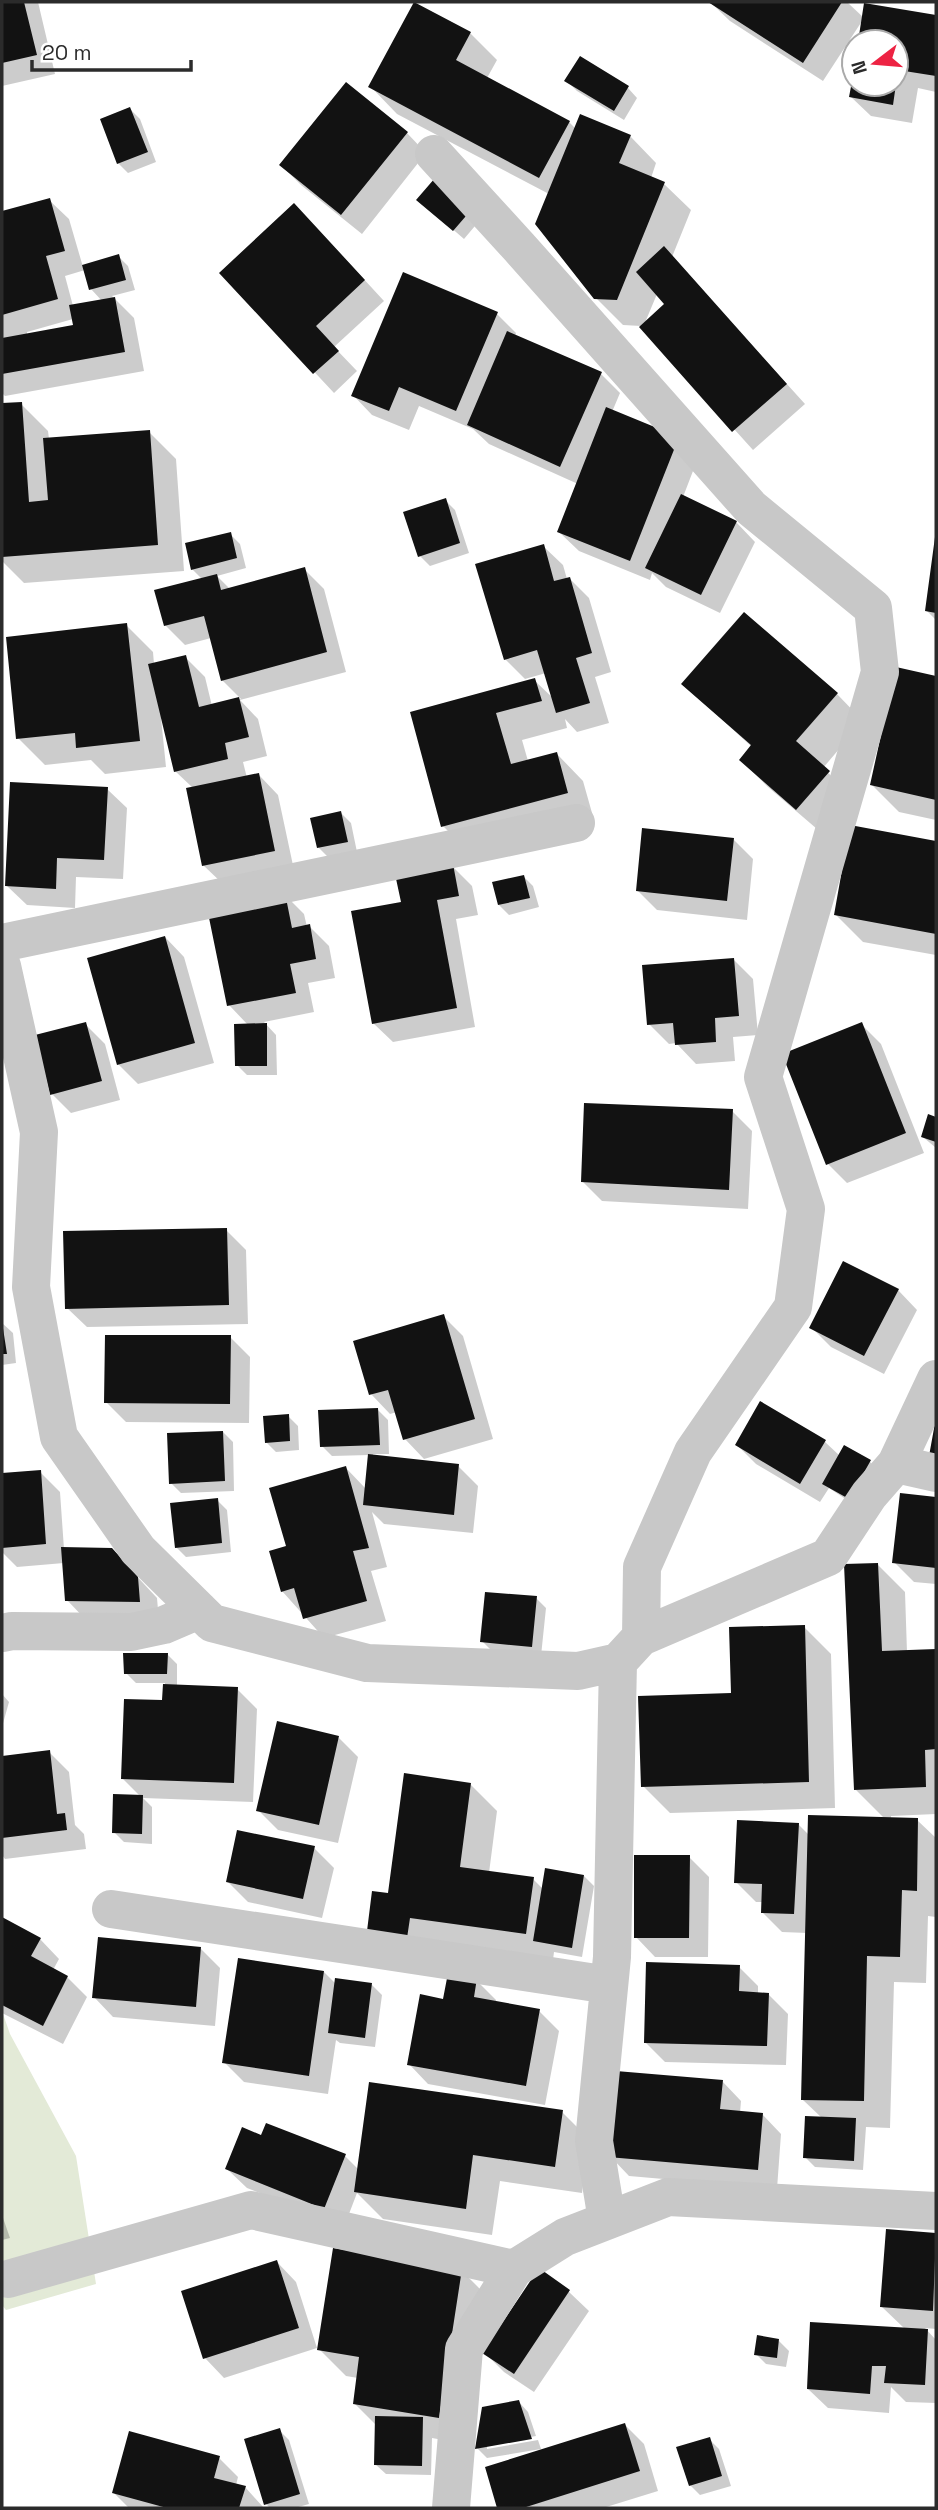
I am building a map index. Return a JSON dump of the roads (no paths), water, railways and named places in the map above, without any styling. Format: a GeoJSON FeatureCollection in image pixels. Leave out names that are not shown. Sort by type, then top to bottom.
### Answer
{"type":"FeatureCollection","features":[{"type":"Feature","properties":{"kind":"street"},"geometry":{"type":"LineString","coordinates":[[434,154],[751,508],[873,608],[880,673],[763,1077],[806,1209],[793,1307],[693,1452],[642,1567],[630,1650],[612,1957],[594,2141],[607,2220]]}},
{"type":"Feature","properties":{"kind":"street"},"geometry":{"type":"LineString","coordinates":[[2,943],[576,823]]}},
{"type":"Feature","properties":{"kind":"street"},"geometry":{"type":"LineString","coordinates":[[2,966],[39,1132],[32,1287],[59,1437],[138,1550],[212,1623],[367,1663],[578,1671],[630,1650],[828,1557],[869,1495],[896,1464],[936,1379]]}},
{"type":"Feature","properties":{"kind":"street"},"geometry":{"type":"LineString","coordinates":[[896,1464],[936,1473]]}},
{"type":"Feature","properties":{"kind":"street"},"geometry":{"type":"LineString","coordinates":[[2,1633],[131,1632],[164,1625],[199,1610]]}},
{"type":"Feature","properties":{"kind":"street"},"geometry":{"type":"LineString","coordinates":[[111,1909],[609,1984]]}},
{"type":"Feature","properties":{"kind":"street"},"geometry":{"type":"LineString","coordinates":[[451,2508],[464,2349],[514,2269],[565,2237],[668,2197],[936,2211]]}},
{"type":"Feature","properties":{"kind":"street"},"geometry":{"type":"LineString","coordinates":[[8,2279],[251,2210],[514,2269]]}}]}
